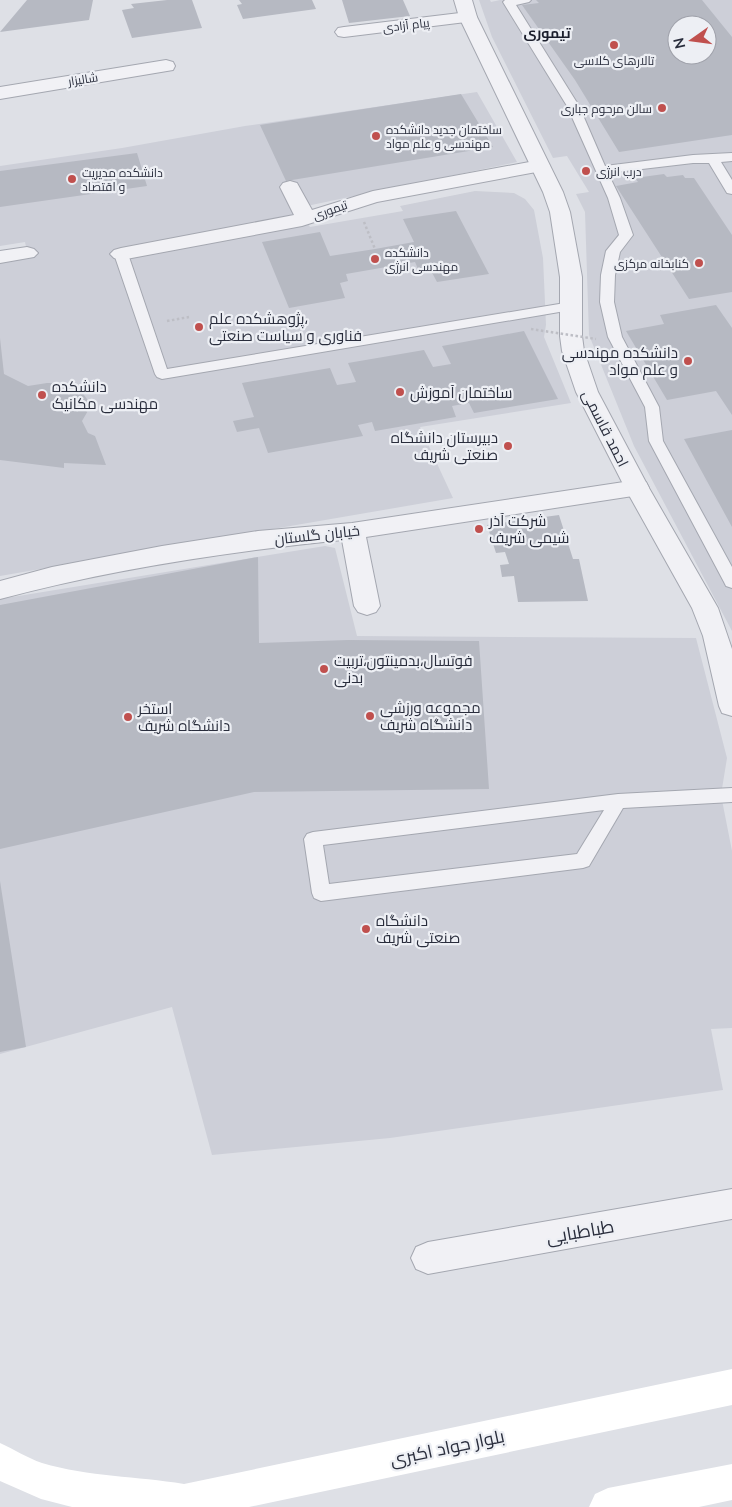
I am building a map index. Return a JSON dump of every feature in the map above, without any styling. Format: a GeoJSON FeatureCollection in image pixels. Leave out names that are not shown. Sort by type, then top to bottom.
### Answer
{"type":"FeatureCollection","features":[{"type":"Feature","properties":{"kind":"main road","name":"بلوار جواد اکبری"},"geometry":{"type":"LineString","coordinates":[[0,1461],[10,1468],[54,1484],[174,1504],[732,1387]]}},
{"type":"Feature","properties":{"kind":"main road"},"geometry":{"type":"LineString","coordinates":[[608,1507],[732,1482]]}},
{"type":"Feature","properties":{"kind":"street","name":"پیام آزادی"},"geometry":{"type":"LineString","coordinates":[[344,32],[465,8]]}},
{"type":"Feature","properties":{"kind":"street","name":"احمد قاسمی"},"geometry":{"type":"LineString","coordinates":[[465,8],[553,192],[560,212],[571,277],[573,350],[587,392],[637,488],[705,608],[716,636],[732,706]]}},
{"type":"Feature","properties":{"kind":"street","name":"شالیزار"},"geometry":{"type":"LineString","coordinates":[[0,93],[166,66]]}},
{"type":"Feature","properties":{"kind":"street","name":"تیموری"},"geometry":{"type":"LineString","coordinates":[[121,254],[306,219],[355,201],[373,197],[540,166]]}},
{"type":"Feature","properties":{"kind":"street"},"geometry":{"type":"LineString","coordinates":[[290,187],[306,219]]}},
{"type":"Feature","properties":{"kind":"street"},"geometry":{"type":"LineString","coordinates":[[0,257],[27,253]]}},
{"type":"Feature","properties":{"kind":"street","name":"خیابان گلستان"},"geometry":{"type":"LineString","coordinates":[[0,590],[52,576],[162,555],[258,540],[352,531],[637,488]]}},
{"type":"Feature","properties":{"kind":"street"},"geometry":{"type":"LineString","coordinates":[[352,531],[367,606]]}},
{"type":"Feature","properties":{"kind":"street","name":"طباطبایی"},"geometry":{"type":"LineString","coordinates":[[428,1258],[732,1204]]}},
{"type":"Feature","properties":{"kind":"lane"},"geometry":{"type":"LineString","coordinates":[[525,0],[509,2],[573,106],[614,198],[626,235],[613,250],[608,275],[607,302],[615,337],[652,407],[656,441],[732,582]]}},
{"type":"Feature","properties":{"kind":"lane"},"geometry":{"type":"LineString","coordinates":[[600,170],[693,159],[732,157]]}},
{"type":"Feature","properties":{"kind":"lane"},"geometry":{"type":"LineString","coordinates":[[713,159],[732,190]]}},
{"type":"Feature","properties":{"kind":"lane"},"geometry":{"type":"LineString","coordinates":[[121,254],[162,374],[571,306]]}},
{"type":"Feature","properties":{"kind":"lane"},"geometry":{"type":"LineString","coordinates":[[618,801],[583,861],[321,893],[313,839],[618,801],[732,795]]}},
{"type":"Feature","properties":{"kind":"path"},"geometry":{"type":"LineString","coordinates":[[531,329],[596,339]]}},
{"type":"Feature","properties":{"kind":"shaded area"},"geometry":{"type":"Polygon","coordinates":[[[479,0],[490,0],[491,2],[500,0],[732,0],[732,631],[634,446],[589,335],[585,212],[576,194],[589,192],[567,156],[553,158],[492,37],[479,0]]]}},
{"type":"Feature","properties":{"kind":"shaded area"},"geometry":{"type":"Polygon","coordinates":[[[477,92],[517,162],[297,208],[310,227],[403,211],[400,206],[475,191],[514,193],[525,199],[534,210],[543,258],[546,325],[544,337],[571,403],[420,427],[453,498],[0,576],[0,261],[28,256],[25,242],[0,246],[0,166],[122,148],[245,126],[477,92]]]}},
{"type":"Feature","properties":{"kind":"shaded area","name":"دانشگاه صنعتی شریف"},"geometry":{"type":"Polygon","coordinates":[[[325,546],[335,548],[357,636],[696,638],[727,758],[721,795],[732,851],[732,1028],[711,1029],[723,1090],[390,1138],[212,1155],[172,1007],[0,1054],[0,599],[325,546]]]}},
{"type":"Feature","properties":{"kind":"building"},"geometry":{"type":"Polygon","coordinates":[[[27,0],[93,0],[89,20],[0,32],[27,0]]]}},
{"type":"Feature","properties":{"kind":"building"},"geometry":{"type":"Polygon","coordinates":[[[167,0],[192,0],[202,28],[132,38],[122,10],[134,8],[131,4],[167,0]]]}},
{"type":"Feature","properties":{"kind":"building"},"geometry":{"type":"Polygon","coordinates":[[[239,0],[312,0],[316,9],[243,19],[237,5],[242,4],[239,0]]]}},
{"type":"Feature","properties":{"kind":"building"},"geometry":{"type":"Polygon","coordinates":[[[342,0],[403,0],[410,16],[349,23],[342,0]]]}},
{"type":"Feature","properties":{"kind":"building"},"geometry":{"type":"Polygon","coordinates":[[[536,0],[702,0],[714,15],[667,15],[667,65],[717,65],[717,18],[732,37],[732,135],[619,152],[575,80],[522,5],[539,3],[536,0]]]}},
{"type":"Feature","properties":{"kind":"building","name":"ساختمان جدید دانشکده مهندسی و علم مواد"},"geometry":{"type":"Polygon","coordinates":[[[461,94],[493,147],[286,181],[260,125],[461,94]]]}},
{"type":"Feature","properties":{"kind":"building","name":"دانشکده مدیریت و اقتصاد"},"geometry":{"type":"Polygon","coordinates":[[[137,153],[147,186],[0,207],[0,171],[137,153]]]}},
{"type":"Feature","properties":{"kind":"building","name":"کنابخانه مرکزی"},"geometry":{"type":"Polygon","coordinates":[[[664,174],[667,177],[683,175],[685,178],[694,178],[732,235],[732,292],[689,299],[616,186],[638,182],[635,178],[664,174]]]}},
{"type":"Feature","properties":{"kind":"building","name":"دانشکده مهندسی انرژی"},"geometry":{"type":"Polygon","coordinates":[[[456,211],[489,274],[437,282],[429,267],[418,269],[415,262],[346,274],[348,281],[340,283],[345,298],[289,308],[262,242],[320,232],[330,256],[375,249],[414,242],[403,219],[456,211]]]}},
{"type":"Feature","properties":{"kind":"building","name":"دانشکده مهندسی و علم مواد"},"geometry":{"type":"Polygon","coordinates":[[[716,305],[732,328],[732,415],[716,391],[667,400],[626,331],[664,324],[660,315],[716,305]]]}},
{"type":"Feature","properties":{"kind":"building","name":"ساختمان آموزش"},"geometry":{"type":"Polygon","coordinates":[[[524,331],[558,399],[474,413],[469,403],[452,406],[456,417],[375,431],[372,422],[358,425],[363,436],[268,453],[259,428],[237,432],[233,421],[254,417],[242,383],[330,368],[337,385],[356,382],[348,363],[424,350],[433,367],[451,364],[442,346],[524,331]]]}},
{"type":"Feature","properties":{"kind":"building","name":"دانشکده مهندسی مکانیک"},"geometry":{"type":"Polygon","coordinates":[[[0,338],[4,374],[28,386],[65,383],[81,391],[87,399],[89,409],[82,421],[88,433],[95,436],[106,465],[64,463],[64,468],[0,460],[0,338]]]}},
{"type":"Feature","properties":{"kind":"building"},"geometry":{"type":"Polygon","coordinates":[[[732,430],[732,527],[684,439],[732,430]]]}},
{"type":"Feature","properties":{"kind":"building"},"geometry":{"type":"Polygon","coordinates":[[[559,515],[573,559],[579,559],[588,601],[518,602],[514,576],[502,577],[500,565],[509,564],[505,552],[496,553],[487,525],[559,515]]]}},
{"type":"Feature","properties":{"kind":"building","name":"استخر دانشگاه شریف"},"geometry":{"type":"Polygon","coordinates":[[[258,557],[259,643],[348,640],[479,641],[489,789],[254,792],[0,849],[0,605],[258,557]]]}},
{"type":"Feature","properties":{"kind":"building"},"geometry":{"type":"Polygon","coordinates":[[[0,881],[26,1047],[0,1052],[0,881]]]}},
{"type":"Feature","properties":{"kind":"place","name":"تالارهای کلاسی"},"geometry":{"type":"Point","coordinates":[614,45]}},
{"type":"Feature","properties":{"kind":"place","name":"سالن مرحوم جباری"},"geometry":{"type":"Point","coordinates":[662,108]}},
{"type":"Feature","properties":{"kind":"place","name":"ساختمان جدید دانشکده مهندسی و علم مواد"},"geometry":{"type":"Point","coordinates":[376,136]}},
{"type":"Feature","properties":{"kind":"place","name":"درب انرژی"},"geometry":{"type":"Point","coordinates":[586,171]}},
{"type":"Feature","properties":{"kind":"place","name":"دانشکده مدیریت و اقتصاد"},"geometry":{"type":"Point","coordinates":[72,179]}},
{"type":"Feature","properties":{"kind":"place","name":"دانشکده مهندسی انرژی"},"geometry":{"type":"Point","coordinates":[375,259]}},
{"type":"Feature","properties":{"kind":"place","name":"کنابخانه مرکزی"},"geometry":{"type":"Point","coordinates":[699,263]}},
{"type":"Feature","properties":{"kind":"place","name":"پژوهشکده علم، فناوری و سیاست صنعتی"},"geometry":{"type":"Point","coordinates":[199,327]}},
{"type":"Feature","properties":{"kind":"place","name":"دانشکده مهندسی و علم مواد"},"geometry":{"type":"Point","coordinates":[688,361]}},
{"type":"Feature","properties":{"kind":"place","name":"ساختمان آموزش"},"geometry":{"type":"Point","coordinates":[400,392]}},
{"type":"Feature","properties":{"kind":"place","name":"دانشکده مهندسی مکانیک"},"geometry":{"type":"Point","coordinates":[42,395]}},
{"type":"Feature","properties":{"kind":"place","name":"دبیرستان دانشگاه صنعتی شریف"},"geometry":{"type":"Point","coordinates":[508,446]}},
{"type":"Feature","properties":{"kind":"place","name":"شرکت آذر شیمی شریف"},"geometry":{"type":"Point","coordinates":[479,529]}},
{"type":"Feature","properties":{"kind":"place","name":"فوتسال،بدمینتون،تربیت بدنی"},"geometry":{"type":"Point","coordinates":[324,669]}},
{"type":"Feature","properties":{"kind":"place","name":"مجموعه ورزشی دانشگاه شریف"},"geometry":{"type":"Point","coordinates":[370,716]}},
{"type":"Feature","properties":{"kind":"place","name":"استخر دانشگاه شریف"},"geometry":{"type":"Point","coordinates":[128,717]}},
{"type":"Feature","properties":{"kind":"place","name":"دانشگاه صنعتی شریف"},"geometry":{"type":"Point","coordinates":[366,929]}},
{"type":"Feature","properties":{"kind":"district","name":"تیموری"},"geometry":{"type":"Point","coordinates":[547,32]}}]}
